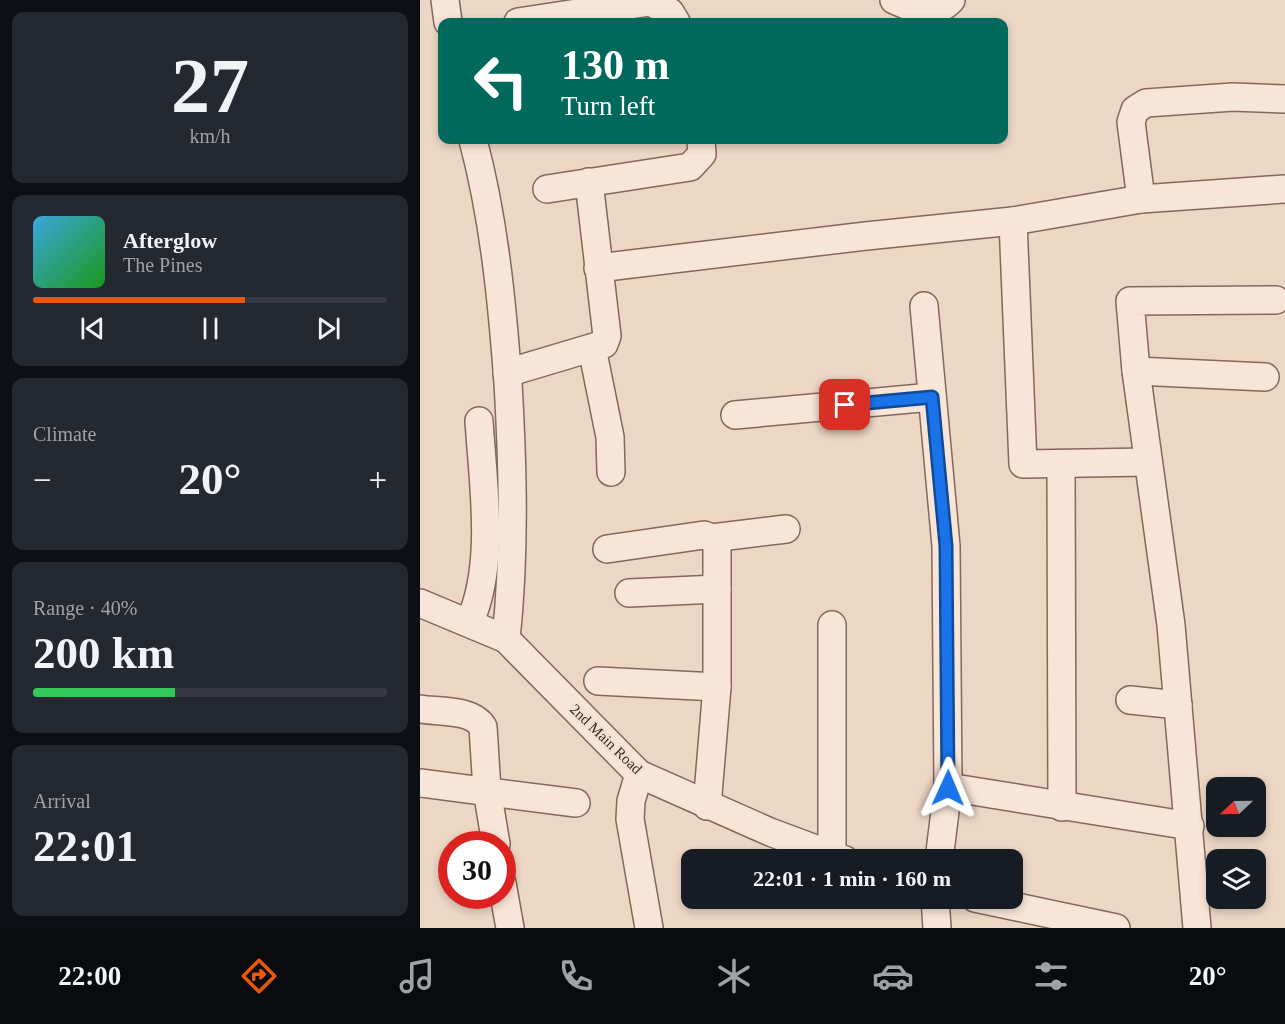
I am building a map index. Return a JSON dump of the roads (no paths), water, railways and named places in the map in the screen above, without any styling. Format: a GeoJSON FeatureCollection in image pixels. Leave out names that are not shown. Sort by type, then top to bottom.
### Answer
{"type":"FeatureCollection","features":[{"type":"Feature","properties":{"kind":"street"},"geometry":{"type":"LineString","coordinates":[[445,0],[447,18]]}},
{"type":"Feature","properties":{"kind":"street"},"geometry":{"type":"LineString","coordinates":[[894,0],[926,12],[942,9],[951,0]]}},
{"type":"Feature","properties":{"kind":"street"},"geometry":{"type":"LineString","coordinates":[[537,18],[593,6],[650,2],[670,12],[674,18]]}},
{"type":"Feature","properties":{"kind":"street"},"geometry":{"type":"LineString","coordinates":[[1141,199],[1131,122],[1135,110],[1140,106],[1146,103],[1233,97],[1285,99]]}},
{"type":"Feature","properties":{"kind":"street"},"geometry":{"type":"LineString","coordinates":[[474,144],[487,191],[503,310],[512,450],[512,580],[506,639]]}},
{"type":"Feature","properties":{"kind":"street"},"geometry":{"type":"LineString","coordinates":[[547,189],[690,166],[702,154],[701,144]]}},
{"type":"Feature","properties":{"kind":"street"},"geometry":{"type":"LineString","coordinates":[[507,373],[604,344],[607,336],[589,182]]}},
{"type":"Feature","properties":{"kind":"street"},"geometry":{"type":"LineString","coordinates":[[598,268],[1013,221],[1141,199],[1285,189]]}},
{"type":"Feature","properties":{"kind":"street"},"geometry":{"type":"LineString","coordinates":[[1013,221],[1023,465],[1148,462]]}},
{"type":"Feature","properties":{"kind":"street"},"geometry":{"type":"LineString","coordinates":[[1197,928],[1171,625],[1136,371],[1131,301],[1276,300]]}},
{"type":"Feature","properties":{"kind":"street"},"geometry":{"type":"LineString","coordinates":[[924,306],[946,546],[948,788],[940,849]]}},
{"type":"Feature","properties":{"kind":"street"},"geometry":{"type":"LineString","coordinates":[[592,348],[610,437],[611,472]]}},
{"type":"Feature","properties":{"kind":"street"},"geometry":{"type":"LineString","coordinates":[[1136,371],[1265,377]]}},
{"type":"Feature","properties":{"kind":"street"},"geometry":{"type":"LineString","coordinates":[[735,415],[932,397]]}},
{"type":"Feature","properties":{"kind":"street"},"geometry":{"type":"LineString","coordinates":[[470,623],[479,603],[483,574],[484,506],[479,422]]}},
{"type":"Feature","properties":{"kind":"street"},"geometry":{"type":"LineString","coordinates":[[1061,464],[1062,807]]}},
{"type":"Feature","properties":{"kind":"street"},"geometry":{"type":"LineString","coordinates":[[607,549],[704,535],[712,538],[786,529]]}},
{"type":"Feature","properties":{"kind":"street"},"geometry":{"type":"LineString","coordinates":[[707,806],[717,687],[717,545],[712,538]]}},
{"type":"Feature","properties":{"kind":"street"},"geometry":{"type":"LineString","coordinates":[[629,592],[717,589]]}},
{"type":"Feature","properties":{"kind":"street","name":"2nd Main Road"},"geometry":{"type":"LineString","coordinates":[[420,603],[506,639],[639,774],[707,806],[817,849]]}},
{"type":"Feature","properties":{"kind":"street"},"geometry":{"type":"LineString","coordinates":[[832,625],[838,849]]}},
{"type":"Feature","properties":{"kind":"street"},"geometry":{"type":"LineString","coordinates":[[598,681],[717,687]]}},
{"type":"Feature","properties":{"kind":"street"},"geometry":{"type":"LineString","coordinates":[[1130,700],[1178,705]]}},
{"type":"Feature","properties":{"kind":"street"},"geometry":{"type":"LineString","coordinates":[[420,709],[471,715],[479,720],[483,728],[487,790],[494,831]]}},
{"type":"Feature","properties":{"kind":"street"},"geometry":{"type":"LineString","coordinates":[[639,774],[631,801],[630,819],[649,928]]}},
{"type":"Feature","properties":{"kind":"street"},"geometry":{"type":"LineString","coordinates":[[420,783],[576,803]]}},
{"type":"Feature","properties":{"kind":"street"},"geometry":{"type":"LineString","coordinates":[[948,788],[1190,826]]}},
{"type":"Feature","properties":{"kind":"street"},"geometry":{"type":"LineString","coordinates":[[1023,908],[1116,928]]}},
{"type":"Feature","properties":{"kind":"street"},"geometry":{"type":"LineString","coordinates":[[507,909],[510,928]]}},
{"type":"Feature","properties":{"kind":"street"},"geometry":{"type":"LineString","coordinates":[[935,909],[936,928]]}}]}
